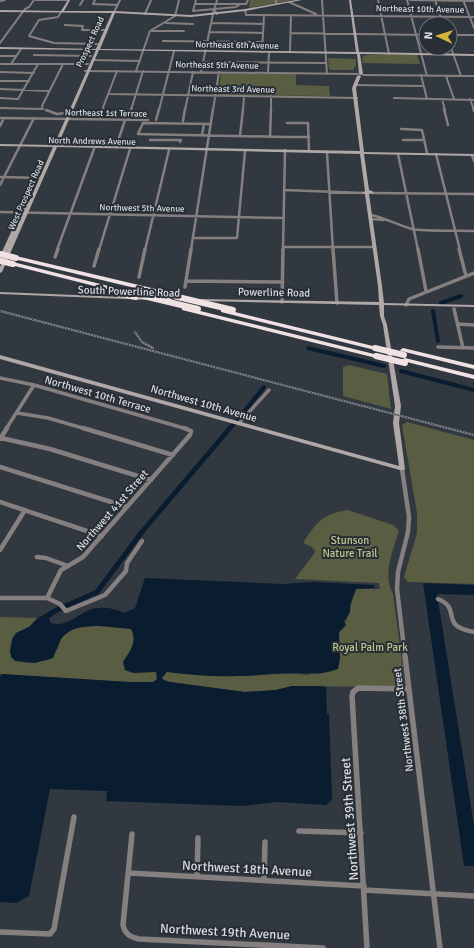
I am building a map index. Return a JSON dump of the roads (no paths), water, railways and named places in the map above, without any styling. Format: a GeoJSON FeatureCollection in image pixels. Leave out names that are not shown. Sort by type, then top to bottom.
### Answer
{"type":"FeatureCollection","features":[{"type":"Feature","properties":{"kind":"highway"},"geometry":{"type":"LineString","coordinates":[[0,254],[14,262],[130,296],[198,309],[474,372]]}},
{"type":"Feature","properties":{"kind":"highway"},"geometry":{"type":"LineString","coordinates":[[0,257],[117,293],[184,309],[376,350]]}},
{"type":"Feature","properties":{"kind":"highway"},"geometry":{"type":"LineString","coordinates":[[0,261],[14,262],[165,294],[232,310],[376,350]]}},
{"type":"Feature","properties":{"kind":"highway"},"geometry":{"type":"LineString","coordinates":[[0,264],[14,262],[151,293],[404,357],[474,377]]}},
{"type":"Feature","properties":{"kind":"highway"},"geometry":{"type":"LineString","coordinates":[[404,357],[474,367]]}},
{"type":"Feature","properties":{"kind":"highway"},"geometry":{"type":"LineString","coordinates":[[404,357],[474,381]]}},
{"type":"Feature","properties":{"kind":"main road"},"geometry":{"type":"LineString","coordinates":[[62,12],[69,0]]}},
{"type":"Feature","properties":{"kind":"main road"},"geometry":{"type":"LineString","coordinates":[[0,11],[114,12],[175,16],[217,14],[301,0]]}},
{"type":"Feature","properties":{"kind":"main road"},"geometry":{"type":"LineString","coordinates":[[350,0],[360,75],[355,85]]}},
{"type":"Feature","properties":{"kind":"main road","name":"Prospect Road"},"geometry":{"type":"LineString","coordinates":[[87,71],[91,56],[96,50],[114,12]]}},
{"type":"Feature","properties":{"kind":"main road","name":"Prospect Road"},"geometry":{"type":"LineString","coordinates":[[54,147],[93,60],[97,44],[105,30]]}},
{"type":"Feature","properties":{"kind":"main road","name":"Northeast 6th Avenue"},"geometry":{"type":"LineString","coordinates":[[0,48],[418,54]]}},
{"type":"Feature","properties":{"kind":"main road","name":"Northeast 6th Avenue"},"geometry":{"type":"LineString","coordinates":[[458,55],[474,55]]}},
{"type":"Feature","properties":{"kind":"main road","name":"Northwest 38th Street"},"geometry":{"type":"LineString","coordinates":[[355,85],[362,152],[383,305],[382,318],[385,325],[398,406],[396,423],[402,469]]}},
{"type":"Feature","properties":{"kind":"main road","name":"Prospect Road"},"geometry":{"type":"LineString","coordinates":[[66,119],[66,113],[77,94]]}},
{"type":"Feature","properties":{"kind":"main road","name":"North Andrews Avenue"},"geometry":{"type":"LineString","coordinates":[[0,146],[169,150],[184,149]]}},
{"type":"Feature","properties":{"kind":"main road","name":"North Andrews Avenue"},"geometry":{"type":"LineString","coordinates":[[54,147],[94,149],[473,154]]}},
{"type":"Feature","properties":{"kind":"main road","name":"West Prospect Road"},"geometry":{"type":"LineString","coordinates":[[0,261],[54,147]]}},
{"type":"Feature","properties":{"kind":"main road","name":"North Andrews Avenue"},"geometry":{"type":"LineString","coordinates":[[229,150],[343,152]]}},
{"type":"Feature","properties":{"kind":"main road","name":"North Andrews Avenue"},"geometry":{"type":"LineString","coordinates":[[379,153],[437,154]]}},
{"type":"Feature","properties":{"kind":"main road"},"geometry":{"type":"LineString","coordinates":[[422,154],[427,153]]}},
{"type":"Feature","properties":{"kind":"main road","name":"West Prospect Road"},"geometry":{"type":"LineString","coordinates":[[0,272],[24,213]]}},
{"type":"Feature","properties":{"kind":"main road","name":"South Powerline Road"},"geometry":{"type":"LineString","coordinates":[[0,293],[74,296]]}},
{"type":"Feature","properties":{"kind":"main road","name":"South Powerline Road"},"geometry":{"type":"LineString","coordinates":[[0,296],[109,302],[258,304]]}},
{"type":"Feature","properties":{"kind":"main road","name":"Powerline Road"},"geometry":{"type":"LineString","coordinates":[[74,296],[130,296],[337,303],[474,310]]}},
{"type":"Feature","properties":{"kind":"main road"},"geometry":{"type":"LineString","coordinates":[[109,302],[130,296]]}},
{"type":"Feature","properties":{"kind":"main road"},"geometry":{"type":"LineString","coordinates":[[268,304],[282,302]]}},
{"type":"Feature","properties":{"kind":"main road"},"geometry":{"type":"LineString","coordinates":[[289,305],[301,302]]}},
{"type":"Feature","properties":{"kind":"main road","name":"Powerline Road"},"geometry":{"type":"LineString","coordinates":[[258,304],[406,304],[474,306]]}},
{"type":"Feature","properties":{"kind":"main road","name":"Northwest 10th Avenue"},"geometry":{"type":"LineString","coordinates":[[0,357],[402,469]]}},
{"type":"Feature","properties":{"kind":"street"},"geometry":{"type":"LineString","coordinates":[[0,1],[5,0]]}},
{"type":"Feature","properties":{"kind":"street"},"geometry":{"type":"LineString","coordinates":[[0,43],[24,11],[35,0],[69,0]]}},
{"type":"Feature","properties":{"kind":"street"},"geometry":{"type":"LineString","coordinates":[[51,4],[54,0]]}},
{"type":"Feature","properties":{"kind":"street"},"geometry":{"type":"LineString","coordinates":[[80,4],[83,0]]}},
{"type":"Feature","properties":{"kind":"street"},"geometry":{"type":"LineString","coordinates":[[95,0],[93,4],[118,5]]}},
{"type":"Feature","properties":{"kind":"street"},"geometry":{"type":"LineString","coordinates":[[114,12],[120,0]]}},
{"type":"Feature","properties":{"kind":"street"},"geometry":{"type":"LineString","coordinates":[[145,14],[151,0]]}},
{"type":"Feature","properties":{"kind":"street"},"geometry":{"type":"LineString","coordinates":[[136,71],[142,50],[150,31],[175,16],[179,0]]}},
{"type":"Feature","properties":{"kind":"street"},"geometry":{"type":"LineString","coordinates":[[196,0],[193,11],[214,10],[236,7],[239,5]]}},
{"type":"Feature","properties":{"kind":"street"},"geometry":{"type":"LineString","coordinates":[[201,72],[212,14],[217,0]]}},
{"type":"Feature","properties":{"kind":"street"},"geometry":{"type":"LineString","coordinates":[[195,4],[239,5],[247,4],[248,0]]}},
{"type":"Feature","properties":{"kind":"street"},"geometry":{"type":"LineString","coordinates":[[322,0],[327,74]]}},
{"type":"Feature","properties":{"kind":"street"},"geometry":{"type":"LineString","coordinates":[[378,0],[389,54]]}},
{"type":"Feature","properties":{"kind":"street"},"geometry":{"type":"LineString","coordinates":[[407,0],[418,42]]}},
{"type":"Feature","properties":{"kind":"street"},"geometry":{"type":"LineString","coordinates":[[410,0],[474,1]]}},
{"type":"Feature","properties":{"kind":"street"},"geometry":{"type":"LineString","coordinates":[[435,0],[440,16]]}},
{"type":"Feature","properties":{"kind":"street"},"geometry":{"type":"LineString","coordinates":[[463,0],[474,28]]}},
{"type":"Feature","properties":{"kind":"street"},"geometry":{"type":"LineString","coordinates":[[289,2],[318,15]]}},
{"type":"Feature","properties":{"kind":"street"},"geometry":{"type":"LineString","coordinates":[[214,10],[217,14]]}},
{"type":"Feature","properties":{"kind":"street","name":"Northeast 10th Avenue"},"geometry":{"type":"LineString","coordinates":[[245,10],[246,15],[353,15],[418,17]]}},
{"type":"Feature","properties":{"kind":"street"},"geometry":{"type":"LineString","coordinates":[[62,12],[58,17],[39,20],[29,36],[36,40],[48,42],[97,44]]}},
{"type":"Feature","properties":{"kind":"street"},"geometry":{"type":"LineString","coordinates":[[262,52],[264,15]]}},
{"type":"Feature","properties":{"kind":"street"},"geometry":{"type":"LineString","coordinates":[[290,52],[291,15]]}},
{"type":"Feature","properties":{"kind":"street","name":"Northeast 10th Avenue"},"geometry":{"type":"LineString","coordinates":[[458,17],[474,17]]}},
{"type":"Feature","properties":{"kind":"street"},"geometry":{"type":"LineString","coordinates":[[164,23],[194,24]]}},
{"type":"Feature","properties":{"kind":"street"},"geometry":{"type":"LineString","coordinates":[[211,23],[264,24]]}},
{"type":"Feature","properties":{"kind":"street"},"geometry":{"type":"LineString","coordinates":[[65,25],[83,26],[82,30],[105,30]]}},
{"type":"Feature","properties":{"kind":"street"},"geometry":{"type":"LineString","coordinates":[[150,31],[184,31]]}},
{"type":"Feature","properties":{"kind":"street"},"geometry":{"type":"LineString","coordinates":[[209,32],[263,33]]}},
{"type":"Feature","properties":{"kind":"street"},"geometry":{"type":"LineString","coordinates":[[290,33],[416,34]]}},
{"type":"Feature","properties":{"kind":"street"},"geometry":{"type":"LineString","coordinates":[[458,35],[474,35]]}},
{"type":"Feature","properties":{"kind":"street"},"geometry":{"type":"LineString","coordinates":[[163,41],[263,42]]}},
{"type":"Feature","properties":{"kind":"street"},"geometry":{"type":"LineString","coordinates":[[11,64],[21,48]]}},
{"type":"Feature","properties":{"kind":"street"},"geometry":{"type":"LineString","coordinates":[[156,120],[174,51]]}},
{"type":"Feature","properties":{"kind":"street"},"geometry":{"type":"LineString","coordinates":[[268,73],[269,52]]}},
{"type":"Feature","properties":{"kind":"street"},"geometry":{"type":"LineString","coordinates":[[34,54],[91,56]]}},
{"type":"Feature","properties":{"kind":"street"},"geometry":{"type":"LineString","coordinates":[[0,56],[16,56]]}},
{"type":"Feature","properties":{"kind":"street"},"geometry":{"type":"LineString","coordinates":[[422,56],[427,76]]}},
{"type":"Feature","properties":{"kind":"street"},"geometry":{"type":"LineString","coordinates":[[453,56],[461,76]]}},
{"type":"Feature","properties":{"kind":"street"},"geometry":{"type":"LineString","coordinates":[[93,60],[140,61]]}},
{"type":"Feature","properties":{"kind":"street"},"geometry":{"type":"LineString","coordinates":[[203,62],[326,63]]}},
{"type":"Feature","properties":{"kind":"street"},"geometry":{"type":"LineString","coordinates":[[0,64],[88,64]]}},
{"type":"Feature","properties":{"kind":"street"},"geometry":{"type":"LineString","coordinates":[[0,98],[18,99],[38,64]]}},
{"type":"Feature","properties":{"kind":"street"},"geometry":{"type":"LineString","coordinates":[[43,109],[42,106],[63,64]]}},
{"type":"Feature","properties":{"kind":"street","name":"Northeast 5th Avenue"},"geometry":{"type":"LineString","coordinates":[[87,71],[474,76]]}},
{"type":"Feature","properties":{"kind":"street"},"geometry":{"type":"LineString","coordinates":[[99,119],[117,71]]}},
{"type":"Feature","properties":{"kind":"street"},"geometry":{"type":"LineString","coordinates":[[116,148],[136,95],[143,71]]}},
{"type":"Feature","properties":{"kind":"street"},"geometry":{"type":"LineString","coordinates":[[0,72],[34,73]]}},
{"type":"Feature","properties":{"kind":"street"},"geometry":{"type":"LineString","coordinates":[[183,121],[193,72]]}},
{"type":"Feature","properties":{"kind":"street"},"geometry":{"type":"LineString","coordinates":[[185,287],[219,72]]}},
{"type":"Feature","properties":{"kind":"street"},"geometry":{"type":"LineString","coordinates":[[421,75],[427,99]]}},
{"type":"Feature","properties":{"kind":"street"},"geometry":{"type":"LineString","coordinates":[[446,76],[454,99]]}},
{"type":"Feature","properties":{"kind":"street"},"geometry":{"type":"LineString","coordinates":[[0,81],[28,81]]}},
{"type":"Feature","properties":{"kind":"street"},"geometry":{"type":"LineString","coordinates":[[355,85],[423,86]]}},
{"type":"Feature","properties":{"kind":"street"},"geometry":{"type":"LineString","coordinates":[[0,89],[49,91]]}},
{"type":"Feature","properties":{"kind":"street","name":"Northeast 3rd Avenue"},"geometry":{"type":"LineString","coordinates":[[109,94],[356,98]]}},
{"type":"Feature","properties":{"kind":"street"},"geometry":{"type":"LineString","coordinates":[[240,136],[244,96]]}},
{"type":"Feature","properties":{"kind":"street"},"geometry":{"type":"LineString","coordinates":[[270,136],[271,96]]}},
{"type":"Feature","properties":{"kind":"street"},"geometry":{"type":"LineString","coordinates":[[394,98],[474,100]]}},
{"type":"Feature","properties":{"kind":"street"},"geometry":{"type":"LineString","coordinates":[[442,99],[448,125]]}},
{"type":"Feature","properties":{"kind":"street"},"geometry":{"type":"LineString","coordinates":[[470,99],[474,111]]}},
{"type":"Feature","properties":{"kind":"street"},"geometry":{"type":"LineString","coordinates":[[0,108],[43,109],[58,114],[66,113]]}},
{"type":"Feature","properties":{"kind":"street"},"geometry":{"type":"LineString","coordinates":[[44,119],[46,110]]}},
{"type":"Feature","properties":{"kind":"street","name":"Northeast 1st Terrace"},"geometry":{"type":"LineString","coordinates":[[0,118],[156,120],[211,123]]}},
{"type":"Feature","properties":{"kind":"street"},"geometry":{"type":"LineString","coordinates":[[0,126],[4,118]]}},
{"type":"Feature","properties":{"kind":"street"},"geometry":{"type":"LineString","coordinates":[[0,185],[2,178],[34,118]]}},
{"type":"Feature","properties":{"kind":"street"},"geometry":{"type":"LineString","coordinates":[[181,139],[138,134],[143,123],[211,123]]}},
{"type":"Feature","properties":{"kind":"street"},"geometry":{"type":"LineString","coordinates":[[287,123],[308,123],[309,151]]}},
{"type":"Feature","properties":{"kind":"street"},"geometry":{"type":"LineString","coordinates":[[202,135],[204,124]]}},
{"type":"Feature","properties":{"kind":"street"},"geometry":{"type":"LineString","coordinates":[[401,129],[422,130],[427,153]]}},
{"type":"Feature","properties":{"kind":"street"},"geometry":{"type":"LineString","coordinates":[[135,136],[150,139],[181,139],[202,135],[309,137]]}},
{"type":"Feature","properties":{"kind":"street"},"geometry":{"type":"LineString","coordinates":[[194,136],[199,138]]}},
{"type":"Feature","properties":{"kind":"street"},"geometry":{"type":"LineString","coordinates":[[403,140],[424,140]]}},
{"type":"Feature","properties":{"kind":"street"},"geometry":{"type":"LineString","coordinates":[[55,257],[94,149]]}},
{"type":"Feature","properties":{"kind":"street"},"geometry":{"type":"LineString","coordinates":[[94,266],[132,149]]}},
{"type":"Feature","properties":{"kind":"street"},"geometry":{"type":"LineString","coordinates":[[139,277],[169,150]]}},
{"type":"Feature","properties":{"kind":"street"},"geometry":{"type":"LineString","coordinates":[[193,238],[237,238],[245,151]]}},
{"type":"Feature","properties":{"kind":"street"},"geometry":{"type":"LineString","coordinates":[[282,302],[285,151]]}},
{"type":"Feature","properties":{"kind":"street"},"geometry":{"type":"LineString","coordinates":[[327,152],[337,303]]}},
{"type":"Feature","properties":{"kind":"street"},"geometry":{"type":"LineString","coordinates":[[398,154],[426,292]]}},
{"type":"Feature","properties":{"kind":"street"},"geometry":{"type":"LineString","coordinates":[[437,154],[466,276]]}},
{"type":"Feature","properties":{"kind":"street"},"geometry":{"type":"LineString","coordinates":[[473,154],[474,161]]}},
{"type":"Feature","properties":{"kind":"street"},"geometry":{"type":"LineString","coordinates":[[2,178],[40,178]]}},
{"type":"Feature","properties":{"kind":"street"},"geometry":{"type":"LineString","coordinates":[[284,190],[474,194]]}},
{"type":"Feature","properties":{"kind":"street","name":"Northwest 5th Avenue"},"geometry":{"type":"LineString","coordinates":[[0,212],[283,218]]}},
{"type":"Feature","properties":{"kind":"street"},"geometry":{"type":"LineString","coordinates":[[371,217],[414,229],[474,231]]}},
{"type":"Feature","properties":{"kind":"street"},"geometry":{"type":"LineString","coordinates":[[283,247],[375,247]]}},
{"type":"Feature","properties":{"kind":"street"},"geometry":{"type":"LineString","coordinates":[[406,304],[408,299],[474,272]]}},
{"type":"Feature","properties":{"kind":"street"},"geometry":{"type":"LineString","coordinates":[[186,280],[283,282]]}},
{"type":"Feature","properties":{"kind":"street"},"geometry":{"type":"LineString","coordinates":[[454,309],[463,348]]}},
{"type":"Feature","properties":{"kind":"street"},"geometry":{"type":"LineString","coordinates":[[458,324],[474,325]]}},
{"type":"Feature","properties":{"kind":"street"},"geometry":{"type":"LineString","coordinates":[[438,347],[474,348]]}},
{"type":"Feature","properties":{"kind":"street","name":"Northwest 10th Terrace"},"geometry":{"type":"LineString","coordinates":[[0,378],[34,385],[191,431]]}},
{"type":"Feature","properties":{"kind":"street"},"geometry":{"type":"LineString","coordinates":[[34,385],[1,439],[50,448],[151,480]]}},
{"type":"Feature","properties":{"kind":"street"},"geometry":{"type":"LineString","coordinates":[[239,423],[269,390]]}},
{"type":"Feature","properties":{"kind":"street"},"geometry":{"type":"LineString","coordinates":[[17,413],[48,418],[173,455]]}},
{"type":"Feature","properties":{"kind":"street","name":"Northwest 41st Street"},"geometry":{"type":"LineString","coordinates":[[47,598],[61,570],[83,557],[173,455],[190,435],[191,431]]}},
{"type":"Feature","properties":{"kind":"street"},"geometry":{"type":"LineString","coordinates":[[0,467],[127,507]]}},
{"type":"Feature","properties":{"kind":"street","name":"Northwest 38th Street"},"geometry":{"type":"LineString","coordinates":[[402,469],[410,516],[398,568],[397,589],[440,948]]}},
{"type":"Feature","properties":{"kind":"street"},"geometry":{"type":"LineString","coordinates":[[0,502],[102,536]]}},
{"type":"Feature","properties":{"kind":"street"},"geometry":{"type":"LineString","coordinates":[[0,550],[25,510]]}},
{"type":"Feature","properties":{"kind":"street"},"geometry":{"type":"LineString","coordinates":[[0,598],[47,598],[60,604],[66,611],[105,595],[126,571],[127,563],[142,541]]}},
{"type":"Feature","properties":{"kind":"street"},"geometry":{"type":"LineString","coordinates":[[37,557],[46,558],[68,566]]}},
{"type":"Feature","properties":{"kind":"street"},"geometry":{"type":"LineString","coordinates":[[438,601],[446,603],[450,608],[452,620],[456,628],[461,631],[474,632]]}},
{"type":"Feature","properties":{"kind":"street","name":"Northwest 39th Street"},"geometry":{"type":"LineString","coordinates":[[367,948],[352,696],[355,690],[362,688],[409,689]]}},
{"type":"Feature","properties":{"kind":"street"},"geometry":{"type":"LineString","coordinates":[[0,932],[50,934],[54,929],[74,817]]}},
{"type":"Feature","properties":{"kind":"street"},"geometry":{"type":"LineString","coordinates":[[299,831],[361,833]]}},
{"type":"Feature","properties":{"kind":"street"},"geometry":{"type":"LineString","coordinates":[[129,872],[132,834]]}},
{"type":"Feature","properties":{"kind":"street"},"geometry":{"type":"LineString","coordinates":[[197,876],[198,838]]}},
{"type":"Feature","properties":{"kind":"street"},"geometry":{"type":"LineString","coordinates":[[264,880],[265,842]]}},
{"type":"Feature","properties":{"kind":"street","name":"Northwest 18th Avenue"},"geometry":{"type":"LineString","coordinates":[[129,872],[264,880],[474,896]]}},
{"type":"Feature","properties":{"kind":"street","name":"Northwest 19th Avenue"},"geometry":{"type":"LineString","coordinates":[[129,872],[123,930],[131,938],[323,948]]}},
{"type":"Feature","properties":{"kind":"water"},"geometry":{"type":"Polygon","coordinates":[[[145,578],[283,584],[312,582],[374,585],[375,588],[356,589],[350,605],[350,612],[344,621],[346,625],[339,632],[340,659],[338,669],[314,674],[283,673],[251,676],[202,676],[167,672],[162,678],[170,682],[245,692],[276,690],[292,686],[326,687],[327,714],[329,714],[332,800],[326,805],[278,802],[241,806],[106,801],[107,791],[50,789],[29,896],[16,903],[0,902],[0,677],[2,674],[129,682],[153,682],[157,679],[156,672],[133,673],[125,670],[123,662],[132,646],[134,638],[131,629],[94,626],[75,629],[68,632],[62,638],[53,658],[35,663],[15,661],[11,657],[10,651],[12,639],[16,633],[29,627],[38,618],[57,607],[60,611],[49,618],[51,623],[61,624],[84,612],[97,608],[107,608],[124,613],[135,608],[145,578]]]}},
{"type":"Feature","properties":{"kind":"water"},"geometry":{"type":"Polygon","coordinates":[[[423,583],[474,585],[474,595],[437,594],[474,825],[474,866],[464,866],[423,583]]]}},
{"type":"Feature","properties":{"kind":"waterway"},"geometry":{"type":"LineString","coordinates":[[441,303],[461,296]]}},
{"type":"Feature","properties":{"kind":"waterway"},"geometry":{"type":"LineString","coordinates":[[433,311],[438,341]]}},
{"type":"Feature","properties":{"kind":"waterway"},"geometry":{"type":"LineString","coordinates":[[308,348],[384,366]]}},
{"type":"Feature","properties":{"kind":"waterway"},"geometry":{"type":"LineString","coordinates":[[401,371],[474,390]]}},
{"type":"Feature","properties":{"kind":"waterway"},"geometry":{"type":"LineString","coordinates":[[238,419],[264,387]]}},
{"type":"Feature","properties":{"kind":"waterway"},"geometry":{"type":"LineString","coordinates":[[230,428],[233,425]]}},
{"type":"Feature","properties":{"kind":"waterway"},"geometry":{"type":"LineString","coordinates":[[59,609],[97,592],[141,533],[230,428]]}},
{"type":"Feature","properties":{"kind":"railway"},"geometry":{"type":"LineString","coordinates":[[0,311],[474,435]]}},
{"type":"Feature","properties":{"kind":"railway"},"geometry":{"type":"LineString","coordinates":[[135,332],[142,342],[153,348]]}},
{"type":"Feature","properties":{"kind":"park label","name":"Stunson Nature Trail"},"geometry":{"type":"Point","coordinates":[350,546]}},
{"type":"Feature","properties":{"kind":"park label","name":"Royal Palm Park"},"geometry":{"type":"Point","coordinates":[370,647]}}]}
